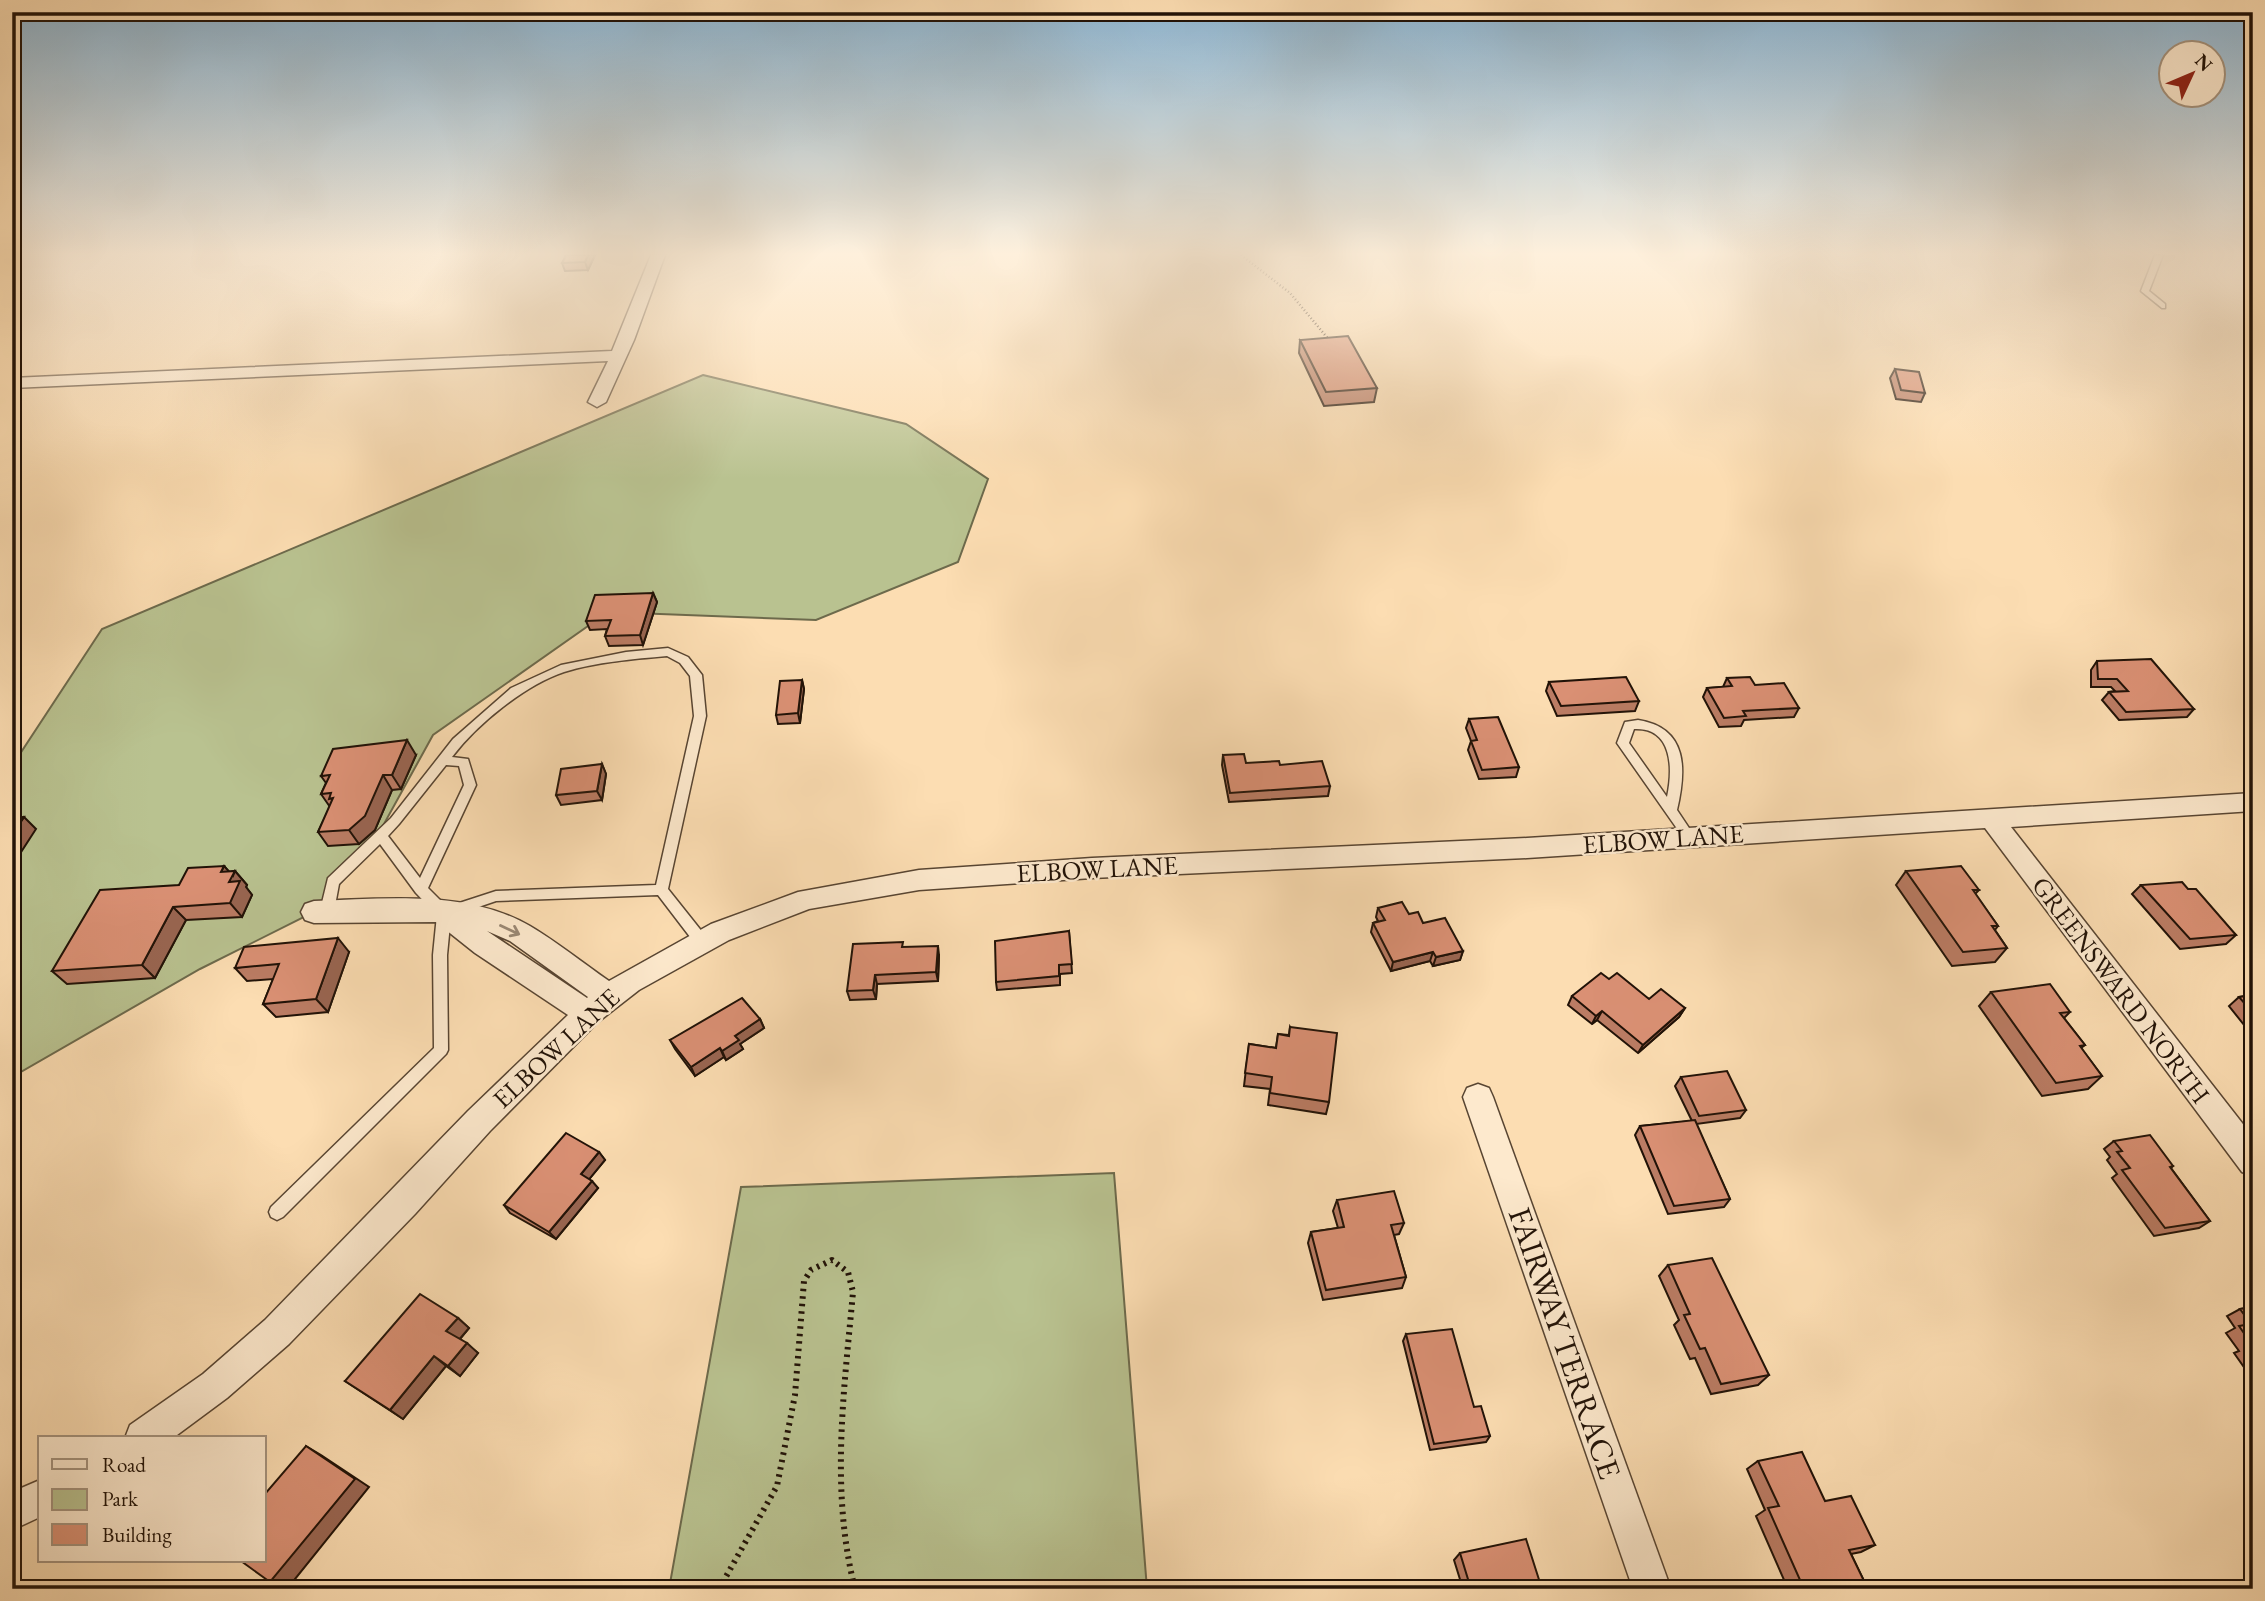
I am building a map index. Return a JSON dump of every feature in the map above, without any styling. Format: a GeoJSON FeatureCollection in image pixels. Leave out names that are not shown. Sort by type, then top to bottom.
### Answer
{"type":"FeatureCollection","features":[{"type":"Feature","properties":{"kind":"street"},"geometry":{"type":"LineString","coordinates":[[597,402],[630,330]]}},
{"type":"Feature","properties":{"kind":"street"},"geometry":{"type":"LineString","coordinates":[[12,383],[616,356]]}},
{"type":"Feature","properties":{"kind":"street","name":"ELBOW LANE"},"geometry":{"type":"LineString","coordinates":[[146,1436],[215,1386],[277,1332],[404,1203],[479,1121],[599,1005],[629,982],[702,942],[756,916],[807,899],[919,880],[2253,802]]}},
{"type":"Feature","properties":{"kind":"street","name":"GREENSWARD NORTH"},"geometry":{"type":"LineString","coordinates":[[1990,817],[2253,1162]]}},
{"type":"Feature","properties":{"kind":"street"},"geometry":{"type":"LineString","coordinates":[[321,912],[424,909],[444,913],[485,945],[599,1005]]}},
{"type":"Feature","properties":{"kind":"street","name":"FAIRWAY TERRACE"},"geometry":{"type":"LineString","coordinates":[[1478,1097],[1652,1589]]}},
{"type":"Feature","properties":{"kind":"street"},"geometry":{"type":"LineString","coordinates":[[12,1512],[38,1499]]}},
{"type":"Feature","properties":{"kind":"lane"},"geometry":{"type":"LineString","coordinates":[[321,912],[333,882],[380,835],[457,742],[515,691],[561,669],[626,656],[668,652],[684,660],[696,675],[700,716],[661,890]]}},
{"type":"Feature","properties":{"kind":"lane"},"geometry":{"type":"LineString","coordinates":[[1671,809],[1677,765],[1665,737],[1654,726],[1642,722],[1629,725],[1623,744],[1689,837]]}},
{"type":"Feature","properties":{"kind":"lane"},"geometry":{"type":"LineString","coordinates":[[421,889],[470,785],[464,762],[443,760]]}},
{"type":"Feature","properties":{"kind":"lane"},"geometry":{"type":"LineString","coordinates":[[277,1212],[441,1050],[440,955],[444,913],[421,889],[380,835]]}},
{"type":"Feature","properties":{"kind":"lane"},"geometry":{"type":"LineString","coordinates":[[444,913],[496,896],[661,890]]}},
{"type":"Feature","properties":{"kind":"lane"},"geometry":{"type":"LineString","coordinates":[[661,890],[702,942]]}},
{"type":"Feature","properties":{"kind":"path"},"geometry":{"type":"LineString","coordinates":[[1322,330],[1330,342]]}},
{"type":"Feature","properties":{"kind":"path"},"geometry":{"type":"LineString","coordinates":[[719,1589],[777,1486],[795,1395],[804,1281],[811,1270],[832,1260],[844,1264],[850,1273],[853,1292],[839,1483],[842,1528],[855,1589]]}},
{"type":"Feature","properties":{"kind":"green space"},"geometry":{"type":"Polygon","coordinates":[[[703,375],[906,424],[988,479],[958,562],[816,620],[608,612],[433,735],[368,853],[314,912],[200,969],[12,1077],[12,766],[102,629],[703,375]]]}},
{"type":"Feature","properties":{"kind":"green space"},"geometry":{"type":"Polygon","coordinates":[[[1114,1173],[1147,1589],[669,1589],[741,1187],[1114,1173]]]}},
{"type":"Feature","properties":{"kind":"building"},"geometry":{"type":"Polygon","coordinates":[[[1348,336],[1377,388],[1326,392],[1300,340],[1348,336]]]}},
{"type":"Feature","properties":{"kind":"building"},"geometry":{"type":"Polygon","coordinates":[[[1895,369],[1919,372],[1925,393],[1901,390],[1895,369]]]}},
{"type":"Feature","properties":{"kind":"building"},"geometry":{"type":"Polygon","coordinates":[[[653,593],[640,635],[605,636],[611,620],[586,621],[595,595],[653,593]]]}},
{"type":"Feature","properties":{"kind":"building"},"geometry":{"type":"Polygon","coordinates":[[[2151,659],[2194,709],[2126,712],[2109,692],[2128,691],[2117,679],[2098,679],[2097,661],[2151,659]]]}},
{"type":"Feature","properties":{"kind":"building"},"geometry":{"type":"Polygon","coordinates":[[[1626,677],[1639,701],[1561,706],[1549,682],[1626,677]]]}},
{"type":"Feature","properties":{"kind":"building"},"geometry":{"type":"Polygon","coordinates":[[[1750,677],[1755,685],[1784,683],[1799,708],[1743,711],[1746,716],[1724,718],[1707,688],[1732,686],[1727,678],[1750,677]]]}},
{"type":"Feature","properties":{"kind":"building"},"geometry":{"type":"Polygon","coordinates":[[[802,680],[798,713],[776,715],[780,681],[802,680]]]}},
{"type":"Feature","properties":{"kind":"building"},"geometry":{"type":"Polygon","coordinates":[[[1498,717],[1519,767],[1482,770],[1471,741],[1477,740],[1469,719],[1498,717]]]}},
{"type":"Feature","properties":{"kind":"building"},"geometry":{"type":"Polygon","coordinates":[[[407,740],[392,775],[383,775],[365,816],[349,830],[318,832],[333,798],[329,799],[331,793],[321,794],[330,775],[321,776],[333,749],[407,740]]]}},
{"type":"Feature","properties":{"kind":"building"},"geometry":{"type":"Polygon","coordinates":[[[1244,754],[1246,763],[1279,761],[1280,765],[1322,761],[1330,786],[1230,793],[1223,755],[1244,754]]]}},
{"type":"Feature","properties":{"kind":"building"},"geometry":{"type":"Polygon","coordinates":[[[602,764],[597,791],[556,795],[561,769],[602,764]]]}},
{"type":"Feature","properties":{"kind":"building"},"geometry":{"type":"Polygon","coordinates":[[[24,817],[12,835],[12,818],[24,817]]]}},
{"type":"Feature","properties":{"kind":"building"},"geometry":{"type":"Polygon","coordinates":[[[224,866],[221,872],[235,871],[229,882],[240,881],[230,903],[173,907],[142,965],[52,971],[100,890],[179,885],[188,868],[224,866]]]}},
{"type":"Feature","properties":{"kind":"building"},"geometry":{"type":"Polygon","coordinates":[[[1961,866],[1979,890],[1973,890],[1998,926],[1992,926],[2007,948],[1963,952],[1906,871],[1961,866]]]}},
{"type":"Feature","properties":{"kind":"building"},"geometry":{"type":"Polygon","coordinates":[[[2182,882],[2188,889],[2196,889],[2236,935],[2190,939],[2141,885],[2182,882]]]}},
{"type":"Feature","properties":{"kind":"building"},"geometry":{"type":"Polygon","coordinates":[[[1402,902],[1409,914],[1418,912],[1423,923],[1445,918],[1463,951],[1436,957],[1433,952],[1393,962],[1373,923],[1385,920],[1378,908],[1402,902]]]}},
{"type":"Feature","properties":{"kind":"building"},"geometry":{"type":"Polygon","coordinates":[[[1069,931],[1072,964],[1059,965],[1059,976],[996,982],[995,941],[1069,931]]]}},
{"type":"Feature","properties":{"kind":"building"},"geometry":{"type":"Polygon","coordinates":[[[338,938],[316,999],[263,1004],[279,964],[235,968],[244,947],[338,938]]]}},
{"type":"Feature","properties":{"kind":"building"},"geometry":{"type":"Polygon","coordinates":[[[903,942],[902,947],[938,946],[936,972],[875,975],[873,990],[847,991],[853,944],[903,942]]]}},
{"type":"Feature","properties":{"kind":"building"},"geometry":{"type":"Polygon","coordinates":[[[1601,973],[1609,979],[1617,973],[1649,999],[1661,989],[1685,1008],[1643,1045],[1602,1011],[1596,1016],[1572,996],[1601,973]]]}},
{"type":"Feature","properties":{"kind":"building"},"geometry":{"type":"Polygon","coordinates":[[[2050,984],[2070,1012],[2060,1013],[2085,1045],[2080,1046],[2102,1076],[2056,1083],[1991,992],[2050,984]]]}},
{"type":"Feature","properties":{"kind":"building"},"geometry":{"type":"Polygon","coordinates":[[[2253,995],[2253,1013],[2239,997],[2253,995]]]}},
{"type":"Feature","properties":{"kind":"building"},"geometry":{"type":"Polygon","coordinates":[[[742,998],[760,1019],[735,1036],[739,1040],[722,1051],[720,1048],[691,1067],[670,1040],[742,998]]]}},
{"type":"Feature","properties":{"kind":"building"},"geometry":{"type":"Polygon","coordinates":[[[1290,1027],[1337,1033],[1329,1102],[1270,1093],[1272,1077],[1245,1073],[1249,1044],[1276,1048],[1278,1034],[1289,1036],[1290,1027]]]}},
{"type":"Feature","properties":{"kind":"building"},"geometry":{"type":"Polygon","coordinates":[[[1727,1071],[1746,1110],[1699,1116],[1681,1077],[1727,1071]]]}},
{"type":"Feature","properties":{"kind":"building"},"geometry":{"type":"Polygon","coordinates":[[[1695,1120],[1730,1199],[1674,1206],[1640,1126],[1695,1120]]]}},
{"type":"Feature","properties":{"kind":"building"},"geometry":{"type":"Polygon","coordinates":[[[566,1133],[599,1152],[581,1174],[592,1181],[549,1232],[504,1205],[566,1133]]]}},
{"type":"Feature","properties":{"kind":"building"},"geometry":{"type":"Polygon","coordinates":[[[2150,1135],[2210,1221],[2165,1228],[2122,1170],[2130,1168],[2117,1152],[2122,1151],[2114,1141],[2150,1135]]]}},
{"type":"Feature","properties":{"kind":"building"},"geometry":{"type":"Polygon","coordinates":[[[1394,1191],[1404,1223],[1391,1225],[1406,1277],[1326,1290],[1311,1232],[1344,1227],[1337,1200],[1394,1191]]]}},
{"type":"Feature","properties":{"kind":"building"},"geometry":{"type":"Polygon","coordinates":[[[1712,1258],[1769,1375],[1721,1384],[1705,1348],[1700,1349],[1684,1315],[1690,1314],[1668,1265],[1712,1258]]]}},
{"type":"Feature","properties":{"kind":"building"},"geometry":{"type":"Polygon","coordinates":[[[420,1294],[458,1318],[446,1331],[467,1343],[448,1366],[434,1356],[390,1410],[345,1381],[420,1294]]]}},
{"type":"Feature","properties":{"kind":"building"},"geometry":{"type":"Polygon","coordinates":[[[2253,1307],[2253,1346],[2239,1326],[2251,1324],[2240,1309],[2253,1307]]]}},
{"type":"Feature","properties":{"kind":"building"},"geometry":{"type":"Polygon","coordinates":[[[1452,1329],[1474,1407],[1481,1406],[1490,1436],[1434,1444],[1406,1334],[1452,1329]]]}},
{"type":"Feature","properties":{"kind":"building"},"geometry":{"type":"Polygon","coordinates":[[[306,1446],[355,1479],[270,1582],[242,1562],[266,1562],[266,1493],[306,1446]]]}},
{"type":"Feature","properties":{"kind":"building"},"geometry":{"type":"Polygon","coordinates":[[[1802,1452],[1825,1501],[1851,1496],[1875,1545],[1849,1550],[1866,1585],[1848,1589],[1804,1589],[1768,1508],[1779,1506],[1758,1461],[1802,1452]]]}},
{"type":"Feature","properties":{"kind":"building"},"geometry":{"type":"Polygon","coordinates":[[[1526,1539],[1542,1589],[1471,1589],[1460,1553],[1526,1539]]]}}]}
